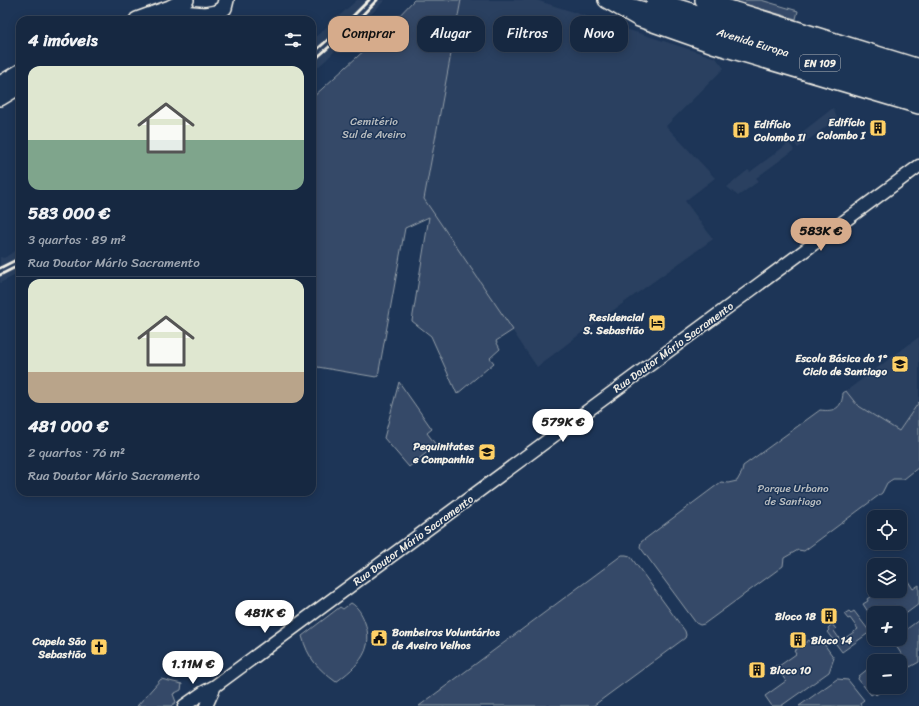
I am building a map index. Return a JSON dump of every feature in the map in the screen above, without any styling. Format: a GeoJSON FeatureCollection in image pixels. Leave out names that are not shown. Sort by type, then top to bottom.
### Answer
{"type":"FeatureCollection","features":[{"type":"Feature","properties":{"kind":"main road"},"geometry":{"type":"LineString","coordinates":[[148,16],[186,0]]}},
{"type":"Feature","properties":{"kind":"main road"},"geometry":{"type":"LineString","coordinates":[[198,0],[197,7],[205,15]]}},
{"type":"Feature","properties":{"kind":"main road"},"geometry":{"type":"LineString","coordinates":[[606,0],[639,19],[706,42],[919,106]]}},
{"type":"Feature","properties":{"kind":"main road","name":"Avenida Europa"},"geometry":{"type":"LineString","coordinates":[[611,0],[919,92]]}},
{"type":"Feature","properties":{"kind":"main road","name":"Avenida Europa"},"geometry":{"type":"LineString","coordinates":[[654,0],[919,79]]}},
{"type":"Feature","properties":{"kind":"main road"},"geometry":{"type":"LineString","coordinates":[[703,0],[919,67]]}},
{"type":"Feature","properties":{"kind":"main road"},"geometry":{"type":"LineString","coordinates":[[172,16],[181,12],[205,15],[216,14],[225,4]]}},
{"type":"Feature","properties":{"kind":"main road"},"geometry":{"type":"LineString","coordinates":[[0,84],[16,74]]}},
{"type":"Feature","properties":{"kind":"main road"},"geometry":{"type":"LineString","coordinates":[[0,98],[16,88]]}},
{"type":"Feature","properties":{"kind":"street","name":"Rua Doutor Mário Sacramento"},"geometry":{"type":"LineString","coordinates":[[184,706],[204,692],[216,686],[919,166]]}},
{"type":"Feature","properties":{"kind":"street","name":"Rua Doutor Mário Sacramento"},"geometry":{"type":"LineString","coordinates":[[206,706],[216,686]]}},
{"type":"Feature","properties":{"kind":"shaded area"},"geometry":{"type":"Polygon","coordinates":[[[357,0],[385,0],[369,16],[339,16],[357,0]]]}},
{"type":"Feature","properties":{"kind":"shaded area"},"geometry":{"type":"Polygon","coordinates":[[[461,0],[536,0],[586,16],[570,16],[570,52],[628,52],[628,30],[716,58],[724,68],[666,126],[715,178],[685,201],[713,239],[580,334],[537,367],[424,199],[451,52],[485,52],[485,16],[458,16],[461,0]]]}},
{"type":"Feature","properties":{"kind":"shaded area"},"geometry":{"type":"Polygon","coordinates":[[[328,26],[328,52],[334,52],[316,69],[316,36],[328,26]]]}},
{"type":"Feature","properties":{"kind":"shaded area"},"geometry":{"type":"Polygon","coordinates":[[[833,108],[837,118],[798,148],[792,140],[833,108]]]}},
{"type":"Feature","properties":{"kind":"shaded area"},"geometry":{"type":"Polygon","coordinates":[[[789,143],[794,150],[756,178],[759,181],[738,196],[727,187],[748,170],[750,172],[789,143]]]}},
{"type":"Feature","properties":{"kind":"shaded area"},"geometry":{"type":"Polygon","coordinates":[[[16,250],[16,275],[0,283],[0,257],[4,258],[16,250]]]}},
{"type":"Feature","properties":{"kind":"shaded area","name":"Escola Básica do 1° Ciclo de Santiago"},"geometry":{"type":"Polygon","coordinates":[[[919,337],[919,402],[899,431],[857,405],[846,391],[919,337]]]}},
{"type":"Feature","properties":{"kind":"green space","name":"Cemitério Sul de Aveiro"},"geometry":{"type":"Polygon","coordinates":[[[414,0],[461,0],[458,16],[417,16],[417,52],[451,52],[424,199],[513,330],[496,341],[500,349],[490,358],[494,363],[457,394],[431,336],[412,321],[429,217],[405,228],[378,376],[376,377],[316,367],[316,94],[363,52],[409,52],[409,16],[399,16],[414,0]]]}},
{"type":"Feature","properties":{"kind":"green space"},"geometry":{"type":"Polygon","coordinates":[[[730,0],[761,0],[798,11],[796,19],[730,0]]]}},
{"type":"Feature","properties":{"kind":"green space"},"geometry":{"type":"Polygon","coordinates":[[[399,382],[432,429],[427,433],[436,445],[409,467],[384,438],[399,382]]]}},
{"type":"Feature","properties":{"kind":"green space","name":"Parque Urbano de Santiago"},"geometry":{"type":"Polygon","coordinates":[[[846,391],[857,405],[899,431],[919,402],[919,467],[904,479],[893,479],[887,483],[882,493],[804,551],[798,550],[784,558],[783,566],[704,624],[700,625],[696,623],[640,547],[641,542],[721,482],[728,483],[737,481],[742,472],[743,466],[820,410],[837,408],[841,402],[843,393],[846,391]]]}},
{"type":"Feature","properties":{"kind":"green space"},"geometry":{"type":"Polygon","coordinates":[[[622,555],[630,556],[685,631],[685,638],[593,706],[419,706],[622,555]]]}},
{"type":"Feature","properties":{"kind":"green space"},"geometry":{"type":"Polygon","coordinates":[[[907,580],[913,589],[919,585],[919,604],[907,613],[907,606],[867,606],[867,610],[863,604],[868,601],[867,599],[907,598],[907,580]]]}},
{"type":"Feature","properties":{"kind":"green space"},"geometry":{"type":"Polygon","coordinates":[[[351,603],[362,615],[367,630],[368,640],[363,656],[358,663],[336,682],[318,667],[310,657],[302,636],[340,607],[343,609],[351,603]]]}},
{"type":"Feature","properties":{"kind":"green space"},"geometry":{"type":"Polygon","coordinates":[[[849,611],[851,613],[854,611],[867,628],[867,634],[842,652],[827,632],[829,630],[828,628],[832,624],[836,629],[834,631],[841,641],[858,629],[850,618],[848,619],[844,614],[849,611]]]}},
{"type":"Feature","properties":{"kind":"green space"},"geometry":{"type":"Polygon","coordinates":[[[919,620],[919,662],[910,667],[907,662],[907,654],[901,654],[896,646],[907,646],[907,629],[919,620]]]}},
{"type":"Feature","properties":{"kind":"green space"},"geometry":{"type":"Polygon","coordinates":[[[819,637],[834,658],[829,672],[781,706],[772,706],[765,696],[786,681],[779,671],[776,673],[773,668],[778,665],[779,666],[796,654],[794,651],[809,640],[811,643],[819,637]]]}},
{"type":"Feature","properties":{"kind":"green space"},"geometry":{"type":"Polygon","coordinates":[[[867,670],[867,690],[858,679],[859,676],[867,670]]]}},
{"type":"Feature","properties":{"kind":"green space"},"geometry":{"type":"Polygon","coordinates":[[[161,679],[182,684],[181,690],[173,694],[176,702],[171,706],[137,706],[161,679]]]}},
{"type":"Feature","properties":{"kind":"green space"},"geometry":{"type":"Polygon","coordinates":[[[837,679],[848,680],[864,700],[860,703],[861,705],[799,706],[837,679]]]}},
{"type":"Feature","properties":{"kind":"railway"},"geometry":{"type":"LineString","coordinates":[[316,50],[369,0]]}},
{"type":"Feature","properties":{"kind":"railway"},"geometry":{"type":"LineString","coordinates":[[316,58],[347,31],[377,0]]}},
{"type":"Feature","properties":{"kind":"railway"},"geometry":{"type":"LineString","coordinates":[[0,268],[16,260]]}},
{"type":"Feature","properties":{"kind":"railway"},"geometry":{"type":"LineString","coordinates":[[0,275],[16,267]]}},
{"type":"Feature","properties":{"kind":"place","name":"Edifício Colombo I"},"geometry":{"type":"Point","coordinates":[878,128]}},
{"type":"Feature","properties":{"kind":"place","name":"Edifício Colombo II"},"geometry":{"type":"Point","coordinates":[741,130]}},
{"type":"Feature","properties":{"kind":"place","name":"Residencial S. Sebastião"},"geometry":{"type":"Point","coordinates":[657,323]}},
{"type":"Feature","properties":{"kind":"place","name":"Escola Básica do 1° Ciclo de Santiago"},"geometry":{"type":"Point","coordinates":[900,364]}},
{"type":"Feature","properties":{"kind":"place","name":"Pequinitates e Companhia"},"geometry":{"type":"Point","coordinates":[487,452]}},
{"type":"Feature","properties":{"kind":"place","name":"Bloco 18"},"geometry":{"type":"Point","coordinates":[829,616]}},
{"type":"Feature","properties":{"kind":"place","name":"Bombeiros Voluntários de Aveiro Velhos"},"geometry":{"type":"Point","coordinates":[379,638]}},
{"type":"Feature","properties":{"kind":"place","name":"Bloco 14"},"geometry":{"type":"Point","coordinates":[798,640]}},
{"type":"Feature","properties":{"kind":"place","name":"Capela São Sebastião"},"geometry":{"type":"Point","coordinates":[99,647]}},
{"type":"Feature","properties":{"kind":"place","name":"Bloco 10"},"geometry":{"type":"Point","coordinates":[757,670]}}]}
